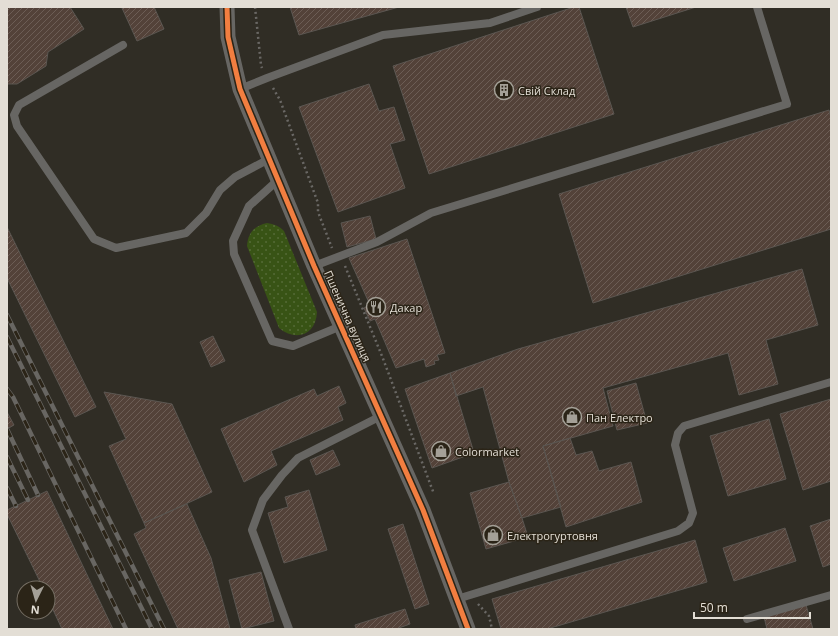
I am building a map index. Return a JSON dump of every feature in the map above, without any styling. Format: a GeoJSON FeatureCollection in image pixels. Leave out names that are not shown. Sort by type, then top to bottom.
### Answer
{"type":"FeatureCollection","features":[{"type":"Feature","properties":{"kind":"street","name":"Пшенична вулиця"},"geometry":{"type":"LineString","coordinates":[[227,7],[228,37],[240,89],[314,266],[423,510],[464,597],[468,629]]}},
{"type":"Feature","properties":{"kind":"lane"},"geometry":{"type":"LineString","coordinates":[[240,89],[383,35],[490,23],[537,7]]}},
{"type":"Feature","properties":{"kind":"lane"},"geometry":{"type":"LineString","coordinates":[[314,266],[377,242],[431,213],[787,104],[757,7]]}},
{"type":"Feature","properties":{"kind":"lane"},"geometry":{"type":"LineString","coordinates":[[123,45],[19,105],[14,115],[17,126],[94,239],[116,248],[186,233],[206,213],[220,190],[235,177],[268,159]]}},
{"type":"Feature","properties":{"kind":"lane"},"geometry":{"type":"LineString","coordinates":[[278,180],[249,206],[233,241],[234,254],[237,262],[272,341],[293,346],[341,326]]}},
{"type":"Feature","properties":{"kind":"lane"},"geometry":{"type":"LineString","coordinates":[[464,597],[678,531],[689,523],[693,513],[675,445],[678,433],[684,426],[831,382]]}},
{"type":"Feature","properties":{"kind":"lane"},"geometry":{"type":"LineString","coordinates":[[289,629],[252,530],[263,500],[282,475],[298,458],[381,416]]}},
{"type":"Feature","properties":{"kind":"lane"},"geometry":{"type":"LineString","coordinates":[[747,619],[831,595]]}},
{"type":"Feature","properties":{"kind":"path"},"geometry":{"type":"LineString","coordinates":[[255,7],[261,65],[280,100],[318,204],[318,212],[336,258],[344,263],[387,370],[436,499]]}},
{"type":"Feature","properties":{"kind":"path"},"geometry":{"type":"LineString","coordinates":[[464,597],[489,616],[492,629]]}},
{"type":"Feature","properties":{"kind":"green space"},"geometry":{"type":"Polygon","coordinates":[[[267,223],[272,224],[284,231],[317,312],[316,320],[313,326],[304,334],[292,335],[279,328],[247,246],[252,231],[255,228],[267,223]]]}},
{"type":"Feature","properties":{"kind":"building"},"geometry":{"type":"Polygon","coordinates":[[[8,7],[70,7],[84,29],[48,52],[46,66],[17,84],[7,84],[8,7]]]}},
{"type":"Feature","properties":{"kind":"building"},"geometry":{"type":"Polygon","coordinates":[[[154,7],[164,29],[137,41],[122,8],[154,7]]]}},
{"type":"Feature","properties":{"kind":"building"},"geometry":{"type":"Polygon","coordinates":[[[290,7],[399,7],[299,35],[290,7]]]}},
{"type":"Feature","properties":{"kind":"building","name":"Свій Склад"},"geometry":{"type":"Polygon","coordinates":[[[574,7],[579,7],[614,114],[429,174],[393,66],[574,7]]]}},
{"type":"Feature","properties":{"kind":"building"},"geometry":{"type":"Polygon","coordinates":[[[626,7],[696,7],[633,27],[626,7]]]}},
{"type":"Feature","properties":{"kind":"building"},"geometry":{"type":"Polygon","coordinates":[[[369,84],[379,111],[394,107],[405,140],[390,144],[405,188],[338,212],[299,107],[369,84]]]}},
{"type":"Feature","properties":{"kind":"building"},"geometry":{"type":"Polygon","coordinates":[[[829,110],[831,118],[831,229],[593,303],[559,194],[829,110]]]}},
{"type":"Feature","properties":{"kind":"building"},"geometry":{"type":"Polygon","coordinates":[[[370,216],[376,239],[347,247],[341,223],[370,216]]]}},
{"type":"Feature","properties":{"kind":"building"},"geometry":{"type":"Polygon","coordinates":[[[7,227],[96,407],[75,417],[7,278],[7,227]]]}},
{"type":"Feature","properties":{"kind":"building"},"geometry":{"type":"Polygon","coordinates":[[[407,239],[445,353],[437,355],[439,360],[434,361],[435,364],[426,367],[424,359],[396,368],[375,319],[370,321],[364,308],[370,305],[349,258],[407,239]]]}},
{"type":"Feature","properties":{"kind":"building"},"geometry":{"type":"Polygon","coordinates":[[[802,269],[818,325],[766,340],[778,384],[739,395],[728,353],[603,388],[613,426],[543,446],[561,507],[522,518],[509,482],[483,387],[456,396],[450,373],[518,349],[802,269]]]}},
{"type":"Feature","properties":{"kind":"building"},"geometry":{"type":"Polygon","coordinates":[[[213,336],[225,361],[211,367],[200,342],[213,336]]]}},
{"type":"Feature","properties":{"kind":"building"},"geometry":{"type":"Polygon","coordinates":[[[450,373],[474,453],[432,468],[405,389],[450,373]]]}},
{"type":"Feature","properties":{"kind":"building"},"geometry":{"type":"Polygon","coordinates":[[[636,383],[647,423],[617,430],[607,391],[636,383]]]}},
{"type":"Feature","properties":{"kind":"building"},"geometry":{"type":"Polygon","coordinates":[[[339,386],[346,403],[338,407],[343,420],[271,451],[277,465],[244,482],[221,429],[314,389],[317,396],[339,386]]]}},
{"type":"Feature","properties":{"kind":"building"},"geometry":{"type":"Polygon","coordinates":[[[104,392],[172,404],[212,492],[144,523],[109,446],[126,439],[104,392]]]}},
{"type":"Feature","properties":{"kind":"building"},"geometry":{"type":"Polygon","coordinates":[[[831,399],[831,481],[803,490],[780,414],[831,399]]]}},
{"type":"Feature","properties":{"kind":"building"},"geometry":{"type":"Polygon","coordinates":[[[7,412],[14,425],[7,429],[7,412]]]}},
{"type":"Feature","properties":{"kind":"building"},"geometry":{"type":"Polygon","coordinates":[[[769,419],[786,479],[728,496],[710,436],[769,419]]]}},
{"type":"Feature","properties":{"kind":"building"},"geometry":{"type":"Polygon","coordinates":[[[570,438],[576,455],[592,451],[599,471],[631,462],[642,502],[566,527],[543,446],[570,438]]]}},
{"type":"Feature","properties":{"kind":"building"},"geometry":{"type":"Polygon","coordinates":[[[333,450],[340,465],[316,475],[310,460],[333,450]]]}},
{"type":"Feature","properties":{"kind":"building"},"geometry":{"type":"Polygon","coordinates":[[[509,482],[528,537],[486,549],[470,493],[509,482]]]}},
{"type":"Feature","properties":{"kind":"building"},"geometry":{"type":"Polygon","coordinates":[[[309,490],[327,550],[284,563],[268,513],[288,507],[285,497],[309,490]]]}},
{"type":"Feature","properties":{"kind":"building"},"geometry":{"type":"Polygon","coordinates":[[[47,491],[113,629],[62,629],[56,616],[56,580],[39,580],[7,514],[7,510],[47,491]]]}},
{"type":"Feature","properties":{"kind":"building"},"geometry":{"type":"Polygon","coordinates":[[[187,504],[211,558],[230,629],[178,629],[134,534],[146,528],[144,523],[187,504]]]}},
{"type":"Feature","properties":{"kind":"building"},"geometry":{"type":"Polygon","coordinates":[[[831,519],[831,564],[823,567],[810,526],[831,519]]]}},
{"type":"Feature","properties":{"kind":"building"},"geometry":{"type":"Polygon","coordinates":[[[403,524],[429,604],[415,609],[388,529],[403,524]]]}},
{"type":"Feature","properties":{"kind":"building"},"geometry":{"type":"Polygon","coordinates":[[[785,528],[796,561],[734,581],[723,548],[785,528]]]}},
{"type":"Feature","properties":{"kind":"building"},"geometry":{"type":"Polygon","coordinates":[[[695,540],[707,582],[547,629],[501,629],[492,599],[695,540]]]}},
{"type":"Feature","properties":{"kind":"building"},"geometry":{"type":"Polygon","coordinates":[[[261,572],[274,621],[242,629],[229,580],[261,572]]]}},
{"type":"Feature","properties":{"kind":"building"},"geometry":{"type":"Polygon","coordinates":[[[806,605],[813,629],[767,629],[764,617],[806,605]]]}},
{"type":"Feature","properties":{"kind":"building"},"geometry":{"type":"Polygon","coordinates":[[[405,609],[410,624],[396,629],[356,629],[355,625],[405,609]]]}},
{"type":"Feature","properties":{"kind":"railway"},"geometry":{"type":"LineString","coordinates":[[7,315],[164,629]]}},
{"type":"Feature","properties":{"kind":"railway"},"geometry":{"type":"LineString","coordinates":[[7,337],[152,629]]}},
{"type":"Feature","properties":{"kind":"railway"},"geometry":{"type":"LineString","coordinates":[[7,389],[13,397],[126,629]]}},
{"type":"Feature","properties":{"kind":"railway"},"geometry":{"type":"LineString","coordinates":[[7,429],[38,495]]}},
{"type":"Feature","properties":{"kind":"railway"},"geometry":{"type":"LineString","coordinates":[[7,457],[28,500]]}},
{"type":"Feature","properties":{"kind":"railway"},"geometry":{"type":"LineString","coordinates":[[7,488],[16,506]]}},
{"type":"Feature","properties":{"kind":"cycle path"},"geometry":{"type":"LineString","coordinates":[[227,7],[228,37],[240,89],[314,266],[423,510],[468,629]]}},
{"type":"Feature","properties":{"kind":"place","name":"Свій Склад"},"geometry":{"type":"Point","coordinates":[504,90]}},
{"type":"Feature","properties":{"kind":"place","name":"Дакар"},"geometry":{"type":"Point","coordinates":[376,307]}},
{"type":"Feature","properties":{"kind":"place","name":"Пан Електро"},"geometry":{"type":"Point","coordinates":[572,417]}},
{"type":"Feature","properties":{"kind":"place","name":"Colormarket"},"geometry":{"type":"Point","coordinates":[441,451]}},
{"type":"Feature","properties":{"kind":"place","name":"Електрогуртовня"},"geometry":{"type":"Point","coordinates":[493,535]}}]}
